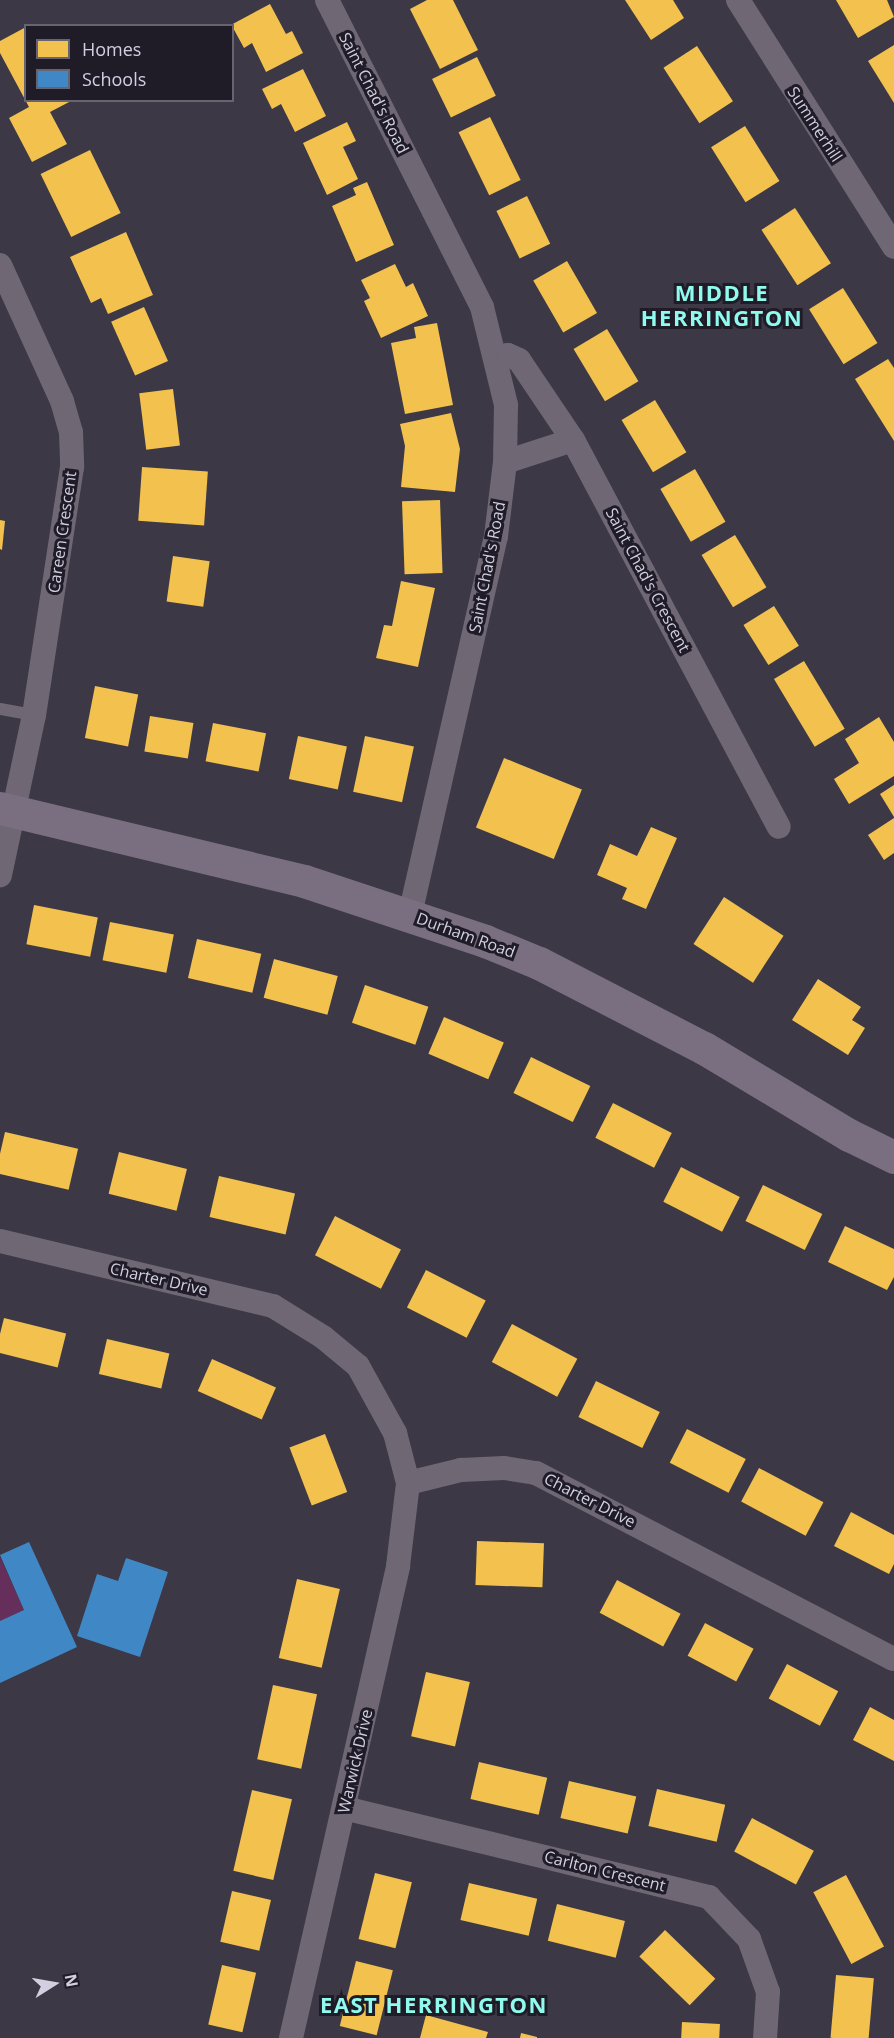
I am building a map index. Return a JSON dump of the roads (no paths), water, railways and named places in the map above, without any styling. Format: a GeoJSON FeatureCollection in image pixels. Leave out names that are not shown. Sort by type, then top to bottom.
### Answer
{"type":"FeatureCollection","features":[{"type":"Feature","properties":{"kind":"highway","name":"Durham Road"},"geometry":{"type":"LineString","coordinates":[[7,810],[293,878],[410,914],[539,963],[704,1048],[849,1135],[893,1154]]}},
{"type":"Feature","properties":{"kind":"street","name":"Saint Chad's Road"},"geometry":{"type":"LineString","coordinates":[[327,0],[482,307],[506,405],[505,462],[496,536],[410,914]]}},
{"type":"Feature","properties":{"kind":"street","name":"Summerhill"},"geometry":{"type":"LineString","coordinates":[[738,0],[894,247]]}},
{"type":"Feature","properties":{"kind":"street","name":"Careen Crescent"},"geometry":{"type":"LineString","coordinates":[[0,265],[62,402],[71,432],[67,507],[34,715],[7,810]]}},
{"type":"Feature","properties":{"kind":"street","name":"Saint Chad's Crescent"},"geometry":{"type":"LineString","coordinates":[[496,357],[508,355],[519,360],[573,440],[779,827]]}},
{"type":"Feature","properties":{"kind":"street"},"geometry":{"type":"LineString","coordinates":[[505,462],[573,440]]}},
{"type":"Feature","properties":{"kind":"street"},"geometry":{"type":"LineString","coordinates":[[0,875],[7,810]]}},
{"type":"Feature","properties":{"kind":"street","name":"Charter Drive"},"geometry":{"type":"LineString","coordinates":[[0,1241],[273,1306],[323,1336],[358,1366],[395,1433],[408,1483],[461,1470],[504,1468],[536,1473],[894,1659]]}},
{"type":"Feature","properties":{"kind":"street","name":"Warwick Drive"},"geometry":{"type":"LineString","coordinates":[[291,2038],[398,1566],[408,1483]]}},
{"type":"Feature","properties":{"kind":"street","name":"Carlton Crescent"},"geometry":{"type":"LineString","coordinates":[[344,1808],[709,1897],[749,1939],[768,1992],[765,2038]]}},
{"type":"Feature","properties":{"kind":"lane"},"geometry":{"type":"LineString","coordinates":[[0,709],[34,715]]}},
{"type":"Feature","properties":{"kind":"district","name":"MIDDLE HERRINGTON"},"geometry":{"type":"Point","coordinates":[722,304]}},
{"type":"Feature","properties":{"kind":"district","name":"EAST HERRINGTON"},"geometry":{"type":"Point","coordinates":[434,2005]}}]}
